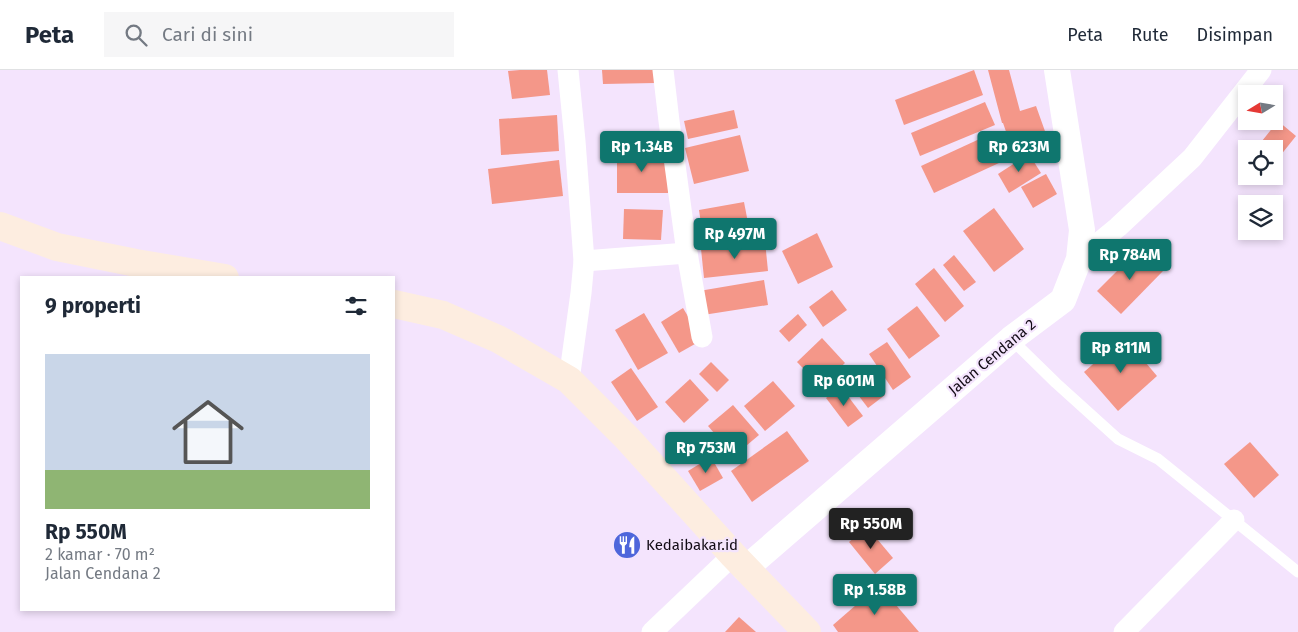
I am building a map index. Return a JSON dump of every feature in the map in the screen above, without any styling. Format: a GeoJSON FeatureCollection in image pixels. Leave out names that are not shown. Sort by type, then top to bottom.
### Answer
{"type":"FeatureCollection","features":[{"type":"Feature","properties":{"kind":"main road"},"geometry":{"type":"LineString","coordinates":[[0,226],[57,247],[214,276]]}},
{"type":"Feature","properties":{"kind":"main road"},"geometry":{"type":"LineString","coordinates":[[395,304],[450,318],[498,339],[569,380],[627,438],[739,562],[807,632]]}},
{"type":"Feature","properties":{"kind":"street"},"geometry":{"type":"LineString","coordinates":[[568,70],[584,261],[569,380]]}},
{"type":"Feature","properties":{"kind":"street"},"geometry":{"type":"LineString","coordinates":[[664,70],[687,253],[702,337]]}},
{"type":"Feature","properties":{"kind":"street","name":"Jalan Cendana 2"},"geometry":{"type":"LineString","coordinates":[[739,562],[1011,339],[1063,300],[1079,260],[1082,230],[1057,70]]}},
{"type":"Feature","properties":{"kind":"street"},"geometry":{"type":"LineString","coordinates":[[1079,260],[1118,227],[1192,158],[1261,70]]}},
{"type":"Feature","properties":{"kind":"street"},"geometry":{"type":"LineString","coordinates":[[584,261],[687,253]]}},
{"type":"Feature","properties":{"kind":"street"},"geometry":{"type":"LineString","coordinates":[[1124,632],[1234,520]]}},
{"type":"Feature","properties":{"kind":"street"},"geometry":{"type":"LineString","coordinates":[[652,632],[739,562]]}},
{"type":"Feature","properties":{"kind":"lane"},"geometry":{"type":"LineString","coordinates":[[1011,339],[1118,439],[1158,459],[1298,572]]}},
{"type":"Feature","properties":{"kind":"building"},"geometry":{"type":"Polygon","coordinates":[[[547,70],[550,95],[512,99],[508,71],[547,70]]]}},
{"type":"Feature","properties":{"kind":"building"},"geometry":{"type":"Polygon","coordinates":[[[602,70],[655,70],[655,83],[603,84],[602,70]]]}},
{"type":"Feature","properties":{"kind":"building"},"geometry":{"type":"Polygon","coordinates":[[[974,70],[983,95],[904,125],[895,100],[974,70]]]}},
{"type":"Feature","properties":{"kind":"building"},"geometry":{"type":"Polygon","coordinates":[[[988,70],[1009,70],[1020,111],[1036,106],[1046,134],[1011,146],[1002,123],[988,70]]]}},
{"type":"Feature","properties":{"kind":"building"},"geometry":{"type":"Polygon","coordinates":[[[985,102],[995,125],[920,156],[911,133],[985,102]]]}},
{"type":"Feature","properties":{"kind":"building"},"geometry":{"type":"Polygon","coordinates":[[[734,110],[738,128],[688,139],[684,121],[734,110]]]}},
{"type":"Feature","properties":{"kind":"building"},"geometry":{"type":"Polygon","coordinates":[[[557,115],[559,151],[501,155],[499,119],[557,115]]]}},
{"type":"Feature","properties":{"kind":"building"},"geometry":{"type":"Polygon","coordinates":[[[1283,125],[1296,136],[1283,152],[1283,140],[1263,140],[1271,130],[1283,130],[1283,125]]]}},
{"type":"Feature","properties":{"kind":"building"},"geometry":{"type":"Polygon","coordinates":[[[740,135],[749,171],[694,184],[685,148],[740,135]]]}},
{"type":"Feature","properties":{"kind":"building"},"geometry":{"type":"Polygon","coordinates":[[[986,136],[999,163],[934,193],[921,166],[986,136]]]}},
{"type":"Feature","properties":{"kind":"building"},"geometry":{"type":"Polygon","coordinates":[[[667,152],[668,193],[617,193],[617,153],[667,152]]]}},
{"type":"Feature","properties":{"kind":"building"},"geometry":{"type":"Polygon","coordinates":[[[1029,154],[1041,173],[1009,193],[998,174],[1029,154]]]}},
{"type":"Feature","properties":{"kind":"building"},"geometry":{"type":"Polygon","coordinates":[[[559,160],[563,196],[492,204],[488,169],[559,160]]]}},
{"type":"Feature","properties":{"kind":"building"},"geometry":{"type":"Polygon","coordinates":[[[1046,174],[1057,194],[1033,208],[1021,187],[1046,174]]]}},
{"type":"Feature","properties":{"kind":"building"},"geometry":{"type":"Polygon","coordinates":[[[744,202],[749,228],[703,237],[699,210],[744,202]]]}},
{"type":"Feature","properties":{"kind":"building"},"geometry":{"type":"Polygon","coordinates":[[[994,208],[1024,249],[994,272],[963,231],[994,208]]]}},
{"type":"Feature","properties":{"kind":"building"},"geometry":{"type":"Polygon","coordinates":[[[624,209],[663,210],[661,240],[623,239],[624,209]]]}},
{"type":"Feature","properties":{"kind":"building"},"geometry":{"type":"Polygon","coordinates":[[[817,233],[833,267],[798,284],[782,251],[817,233]]]}},
{"type":"Feature","properties":{"kind":"building"},"geometry":{"type":"Polygon","coordinates":[[[765,241],[768,271],[704,278],[701,249],[765,241]]]}},
{"type":"Feature","properties":{"kind":"building"},"geometry":{"type":"Polygon","coordinates":[[[1140,248],[1163,271],[1121,314],[1097,291],[1140,248]]]}},
{"type":"Feature","properties":{"kind":"building"},"geometry":{"type":"Polygon","coordinates":[[[954,255],[976,282],[964,291],[943,265],[954,255]]]}},
{"type":"Feature","properties":{"kind":"building"},"geometry":{"type":"Polygon","coordinates":[[[934,268],[964,306],[945,322],[915,284],[934,268]]]}},
{"type":"Feature","properties":{"kind":"building"},"geometry":{"type":"Polygon","coordinates":[[[764,280],[768,305],[703,315],[699,291],[764,280]]]}},
{"type":"Feature","properties":{"kind":"building"},"geometry":{"type":"Polygon","coordinates":[[[832,290],[847,310],[823,327],[809,307],[832,290]]]}},
{"type":"Feature","properties":{"kind":"building"},"geometry":{"type":"Polygon","coordinates":[[[917,306],[940,336],[909,359],[887,329],[917,306]]]}},
{"type":"Feature","properties":{"kind":"building"},"geometry":{"type":"Polygon","coordinates":[[[683,308],[702,340],[679,353],[661,322],[683,308]]]}},
{"type":"Feature","properties":{"kind":"building"},"geometry":{"type":"Polygon","coordinates":[[[644,313],[668,353],[638,370],[615,330],[644,313]]]}},
{"type":"Feature","properties":{"kind":"building"},"geometry":{"type":"Polygon","coordinates":[[[798,314],[807,325],[789,342],[779,331],[798,314]]]}},
{"type":"Feature","properties":{"kind":"building"},"geometry":{"type":"Polygon","coordinates":[[[1124,337],[1157,376],[1118,411],[1084,372],[1124,337]]]}},
{"type":"Feature","properties":{"kind":"building"},"geometry":{"type":"Polygon","coordinates":[[[822,338],[845,363],[820,386],[797,362],[822,338]]]}},
{"type":"Feature","properties":{"kind":"building"},"geometry":{"type":"Polygon","coordinates":[[[887,342],[911,377],[893,390],[869,354],[887,342]]]}},
{"type":"Feature","properties":{"kind":"building"},"geometry":{"type":"Polygon","coordinates":[[[711,362],[729,380],[717,392],[699,374],[711,362]]]}},
{"type":"Feature","properties":{"kind":"building"},"geometry":{"type":"Polygon","coordinates":[[[863,366],[885,395],[868,408],[846,379],[863,366]]]}},
{"type":"Feature","properties":{"kind":"building"},"geometry":{"type":"Polygon","coordinates":[[[631,368],[658,407],[637,421],[611,382],[631,368]]]}},
{"type":"Feature","properties":{"kind":"building"},"geometry":{"type":"Polygon","coordinates":[[[690,379],[709,400],[684,423],[665,402],[690,379]]]}},
{"type":"Feature","properties":{"kind":"building"},"geometry":{"type":"Polygon","coordinates":[[[773,381],[795,406],[765,431],[744,406],[773,381]]]}},
{"type":"Feature","properties":{"kind":"building"},"geometry":{"type":"Polygon","coordinates":[[[841,387],[863,416],[848,427],[826,398],[841,387]]]}},
{"type":"Feature","properties":{"kind":"building"},"geometry":{"type":"Polygon","coordinates":[[[733,405],[759,435],[734,456],[708,426],[733,405]]]}},
{"type":"Feature","properties":{"kind":"building"},"geometry":{"type":"Polygon","coordinates":[[[787,431],[809,461],[752,502],[731,471],[787,431]]]}},
{"type":"Feature","properties":{"kind":"building"},"geometry":{"type":"Polygon","coordinates":[[[1250,442],[1279,475],[1254,498],[1224,464],[1250,442]]]}},
{"type":"Feature","properties":{"kind":"building"},"geometry":{"type":"Polygon","coordinates":[[[711,457],[723,478],[700,491],[688,471],[711,457]]]}},
{"type":"Feature","properties":{"kind":"building"},"geometry":{"type":"Polygon","coordinates":[[[867,527],[893,558],[875,574],[849,542],[867,527]]]}},
{"type":"Feature","properties":{"kind":"building"},"geometry":{"type":"Polygon","coordinates":[[[879,585],[919,632],[838,632],[833,625],[879,585]]]}},
{"type":"Feature","properties":{"kind":"building"},"geometry":{"type":"Polygon","coordinates":[[[739,617],[756,632],[725,632],[739,617]]]}},
{"type":"Feature","properties":{"kind":"place","name":"Kedaibakar.id"},"geometry":{"type":"Point","coordinates":[627,545]}}]}
